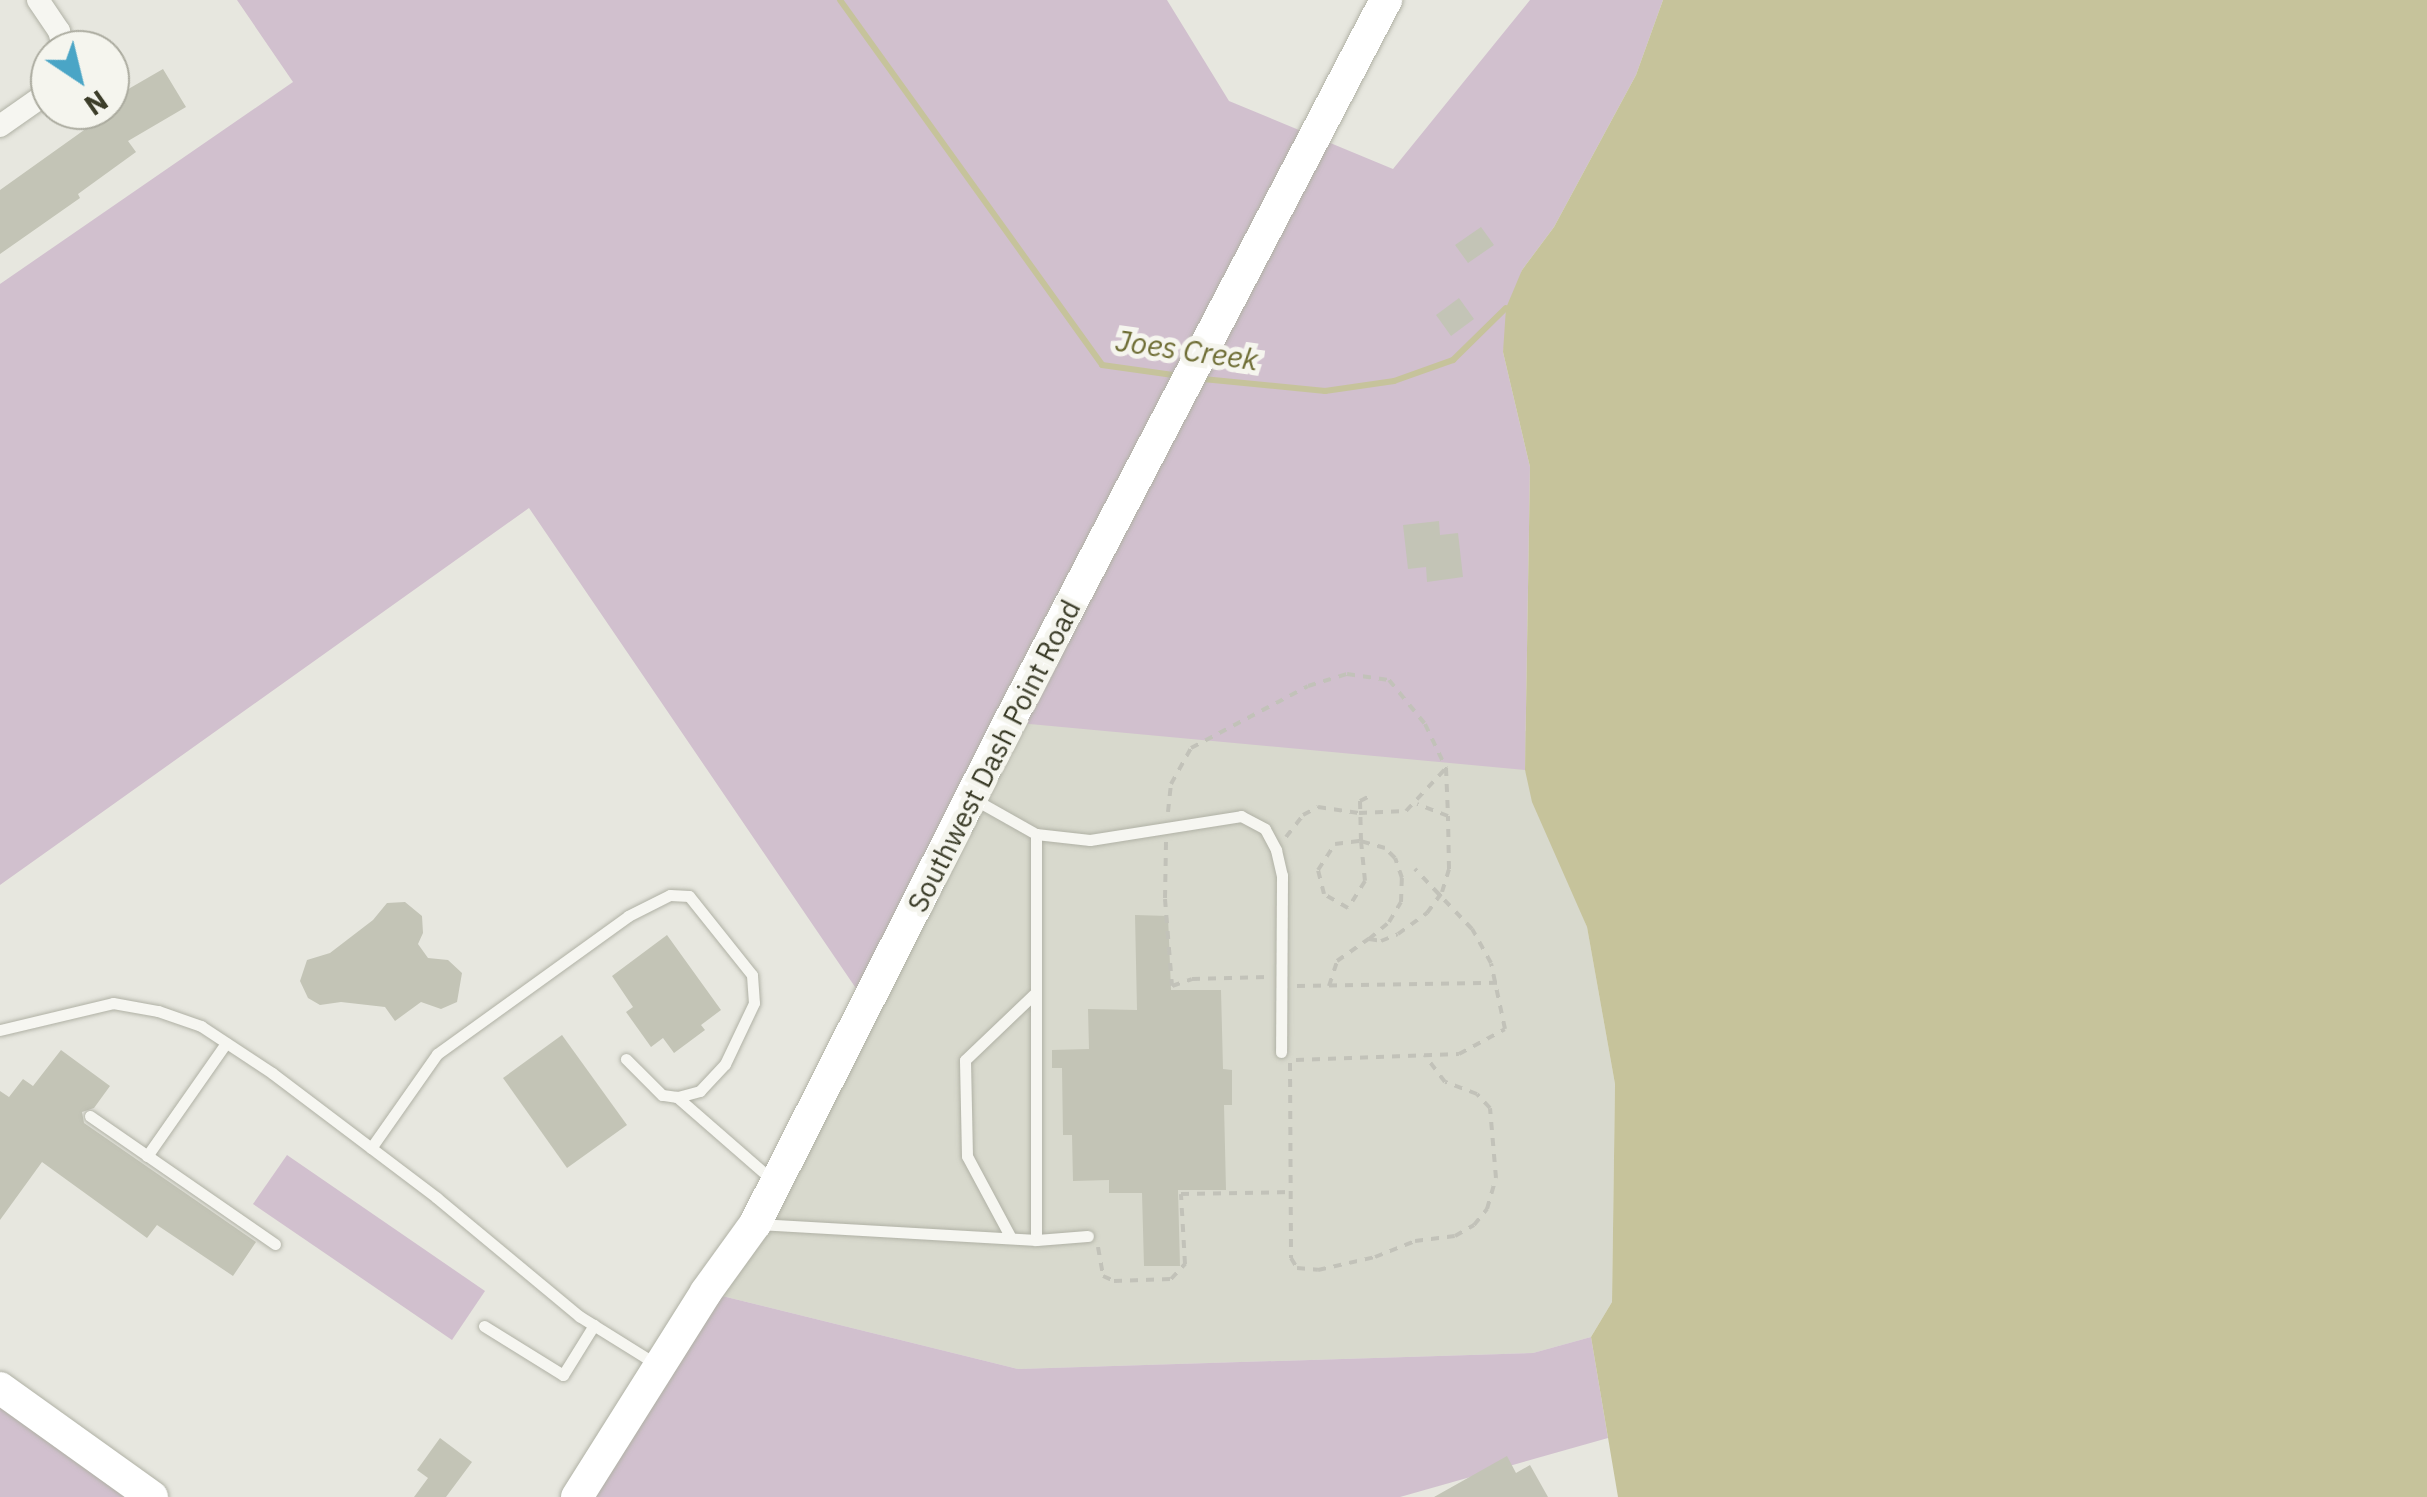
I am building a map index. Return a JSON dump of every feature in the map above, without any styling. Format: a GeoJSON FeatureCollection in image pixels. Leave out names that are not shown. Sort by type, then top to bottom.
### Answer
{"type":"FeatureCollection","features":[{"type":"Feature","properties":{"kind":"main road","name":"Southwest Dash Point Road"},"geometry":{"type":"LineString","coordinates":[[577,1497],[755,1224],[1142,465],[1386,0]]}},
{"type":"Feature","properties":{"kind":"main road"},"geometry":{"type":"LineString","coordinates":[[0,1388],[152,1497]]}},
{"type":"Feature","properties":{"kind":"street"},"geometry":{"type":"LineString","coordinates":[[38,0],[58,30]]}},
{"type":"Feature","properties":{"kind":"street"},"geometry":{"type":"LineString","coordinates":[[0,126],[30,104]]}},
{"type":"Feature","properties":{"kind":"lane"},"geometry":{"type":"LineString","coordinates":[[971,798],[1036,834],[1090,840],[1241,816],[1264,830],[1276,850],[1282,875],[1282,1052]]}},
{"type":"Feature","properties":{"kind":"lane"},"geometry":{"type":"LineString","coordinates":[[1036,834],[1036,1240]]}},
{"type":"Feature","properties":{"kind":"lane"},"geometry":{"type":"LineString","coordinates":[[371,1148],[436,1054],[628,916],[670,894],[688,896],[743,961],[752,975],[754,1002],[725,1064],[700,1091],[677,1098]]}},
{"type":"Feature","properties":{"kind":"lane"},"geometry":{"type":"LineString","coordinates":[[1011,1238],[968,1156],[965,1060],[1034,994]]}},
{"type":"Feature","properties":{"kind":"lane"},"geometry":{"type":"LineString","coordinates":[[0,1030],[113,1003],[201,1026],[371,1148],[594,1325],[660,1366]]}},
{"type":"Feature","properties":{"kind":"lane"},"geometry":{"type":"LineString","coordinates":[[147,1156],[226,1043]]}},
{"type":"Feature","properties":{"kind":"lane"},"geometry":{"type":"LineString","coordinates":[[626,1059],[650,1088],[677,1098],[776,1183]]}},
{"type":"Feature","properties":{"kind":"lane"},"geometry":{"type":"LineString","coordinates":[[90,1116],[275,1244]]}},
{"type":"Feature","properties":{"kind":"lane"},"geometry":{"type":"LineString","coordinates":[[755,1224],[1036,1240],[1088,1236]]}},
{"type":"Feature","properties":{"kind":"lane"},"geometry":{"type":"LineString","coordinates":[[484,1326],[563,1374],[594,1325]]}},
{"type":"Feature","properties":{"kind":"path"},"geometry":{"type":"LineString","coordinates":[[1369,939],[1381,941],[1398,934],[1426,912],[1442,892],[1449,869],[1446,768],[1425,724],[1389,680],[1347,674],[1308,686],[1191,748],[1171,784],[1167,828],[1165,899],[1172,986],[1192,979],[1329,986],[1498,983]]}},
{"type":"Feature","properties":{"kind":"path"},"geometry":{"type":"LineString","coordinates":[[1276,850],[1303,815],[1318,807],[1360,813],[1406,811],[1417,804],[1446,768]]}},
{"type":"Feature","properties":{"kind":"path"},"geometry":{"type":"LineString","coordinates":[[1329,986],[1337,961],[1389,922],[1400,902],[1402,878],[1396,858],[1385,848],[1360,841],[1335,844],[1318,870],[1324,894],[1348,908],[1366,881],[1360,841],[1360,802],[1372,795]]}},
{"type":"Feature","properties":{"kind":"path"},"geometry":{"type":"LineString","coordinates":[[1417,804],[1448,816]]}},
{"type":"Feature","properties":{"kind":"path"},"geometry":{"type":"LineString","coordinates":[[1415,869],[1442,892],[1472,928],[1498,983],[1505,1028],[1459,1054],[1424,1055],[1290,1060],[1292,1258],[1297,1268],[1318,1270],[1375,1257],[1415,1241],[1455,1236],[1474,1225],[1487,1209],[1496,1178],[1490,1108],[1477,1094],[1445,1082],[1424,1055]]}},
{"type":"Feature","properties":{"kind":"path"},"geometry":{"type":"LineString","coordinates":[[1088,1236],[1101,1251],[1103,1276],[1114,1281],[1171,1279],[1185,1264],[1181,1194],[1291,1192]]}},
{"type":"Feature","properties":{"kind":"shaded area"},"geometry":{"type":"Polygon","coordinates":[[[237,0],[1167,0],[1229,101],[1393,169],[1530,0],[1663,0],[1636,75],[1554,227],[1522,270],[1503,352],[1530,467],[1525,770],[1009,722],[868,1006],[529,508],[0,885],[0,284],[293,82],[237,0]]]}},
{"type":"Feature","properties":{"kind":"shaded area"},"geometry":{"type":"Polygon","coordinates":[[[1663,0],[2427,0],[2427,1497],[1618,1497],[1591,1337],[1612,1302],[1615,1084],[1587,927],[1532,802],[1525,770],[1530,467],[1503,352],[1506,308],[1522,270],[1554,227],[1636,75],[1663,0]]]}},
{"type":"Feature","properties":{"kind":"shaded area"},"geometry":{"type":"Polygon","coordinates":[[[1009,722],[1527,731],[1525,770],[1587,927],[1615,1084],[1612,1302],[1591,1337],[1533,1353],[1018,1369],[706,1292],[1009,722]]]}},
{"type":"Feature","properties":{"kind":"shaded area"},"geometry":{"type":"Polygon","coordinates":[[[287,1155],[485,1291],[452,1340],[253,1204],[287,1155]]]}},
{"type":"Feature","properties":{"kind":"shaded area"},"geometry":{"type":"Polygon","coordinates":[[[706,1292],[1018,1369],[1533,1353],[1591,1337],[1608,1438],[1400,1497],[572,1497],[706,1292]]]}},
{"type":"Feature","properties":{"kind":"shaded area"},"geometry":{"type":"Polygon","coordinates":[[[0,1390],[167,1497],[0,1497],[0,1390]]]}},
{"type":"Feature","properties":{"kind":"building"},"geometry":{"type":"Polygon","coordinates":[[[163,69],[186,107],[128,141],[136,152],[78,194],[80,198],[0,254],[0,190],[84,130],[130,130],[130,88],[163,69]]]}},
{"type":"Feature","properties":{"kind":"building"},"geometry":{"type":"Polygon","coordinates":[[[1481,227],[1494,245],[1468,263],[1455,245],[1481,227]]]}},
{"type":"Feature","properties":{"kind":"building"},"geometry":{"type":"Polygon","coordinates":[[[1459,298],[1474,319],[1451,336],[1436,315],[1459,298]]]}},
{"type":"Feature","properties":{"kind":"building"},"geometry":{"type":"Polygon","coordinates":[[[1439,521],[1440,535],[1458,533],[1463,577],[1427,582],[1426,567],[1408,569],[1403,525],[1439,521]]]}},
{"type":"Feature","properties":{"kind":"building"},"geometry":{"type":"Polygon","coordinates":[[[405,902],[422,916],[423,933],[418,944],[428,958],[448,960],[462,973],[457,1002],[441,1009],[421,1002],[395,1021],[385,1007],[341,1002],[320,1005],[308,998],[300,981],[307,960],[330,953],[373,920],[387,903],[405,902]]]}},
{"type":"Feature","properties":{"kind":"building"},"geometry":{"type":"Polygon","coordinates":[[[1135,915],[1168,916],[1171,990],[1221,990],[1223,1069],[1232,1070],[1232,1105],[1224,1105],[1226,1190],[1178,1190],[1180,1266],[1144,1266],[1142,1193],[1109,1193],[1109,1180],[1073,1181],[1072,1135],[1063,1135],[1062,1068],[1052,1068],[1052,1050],[1089,1049],[1088,1009],[1137,1010],[1135,915]]]}},
{"type":"Feature","properties":{"kind":"building"},"geometry":{"type":"Polygon","coordinates":[[[667,935],[721,1010],[701,1025],[705,1030],[674,1053],[663,1038],[651,1047],[626,1012],[633,1007],[612,976],[667,935]]]}},
{"type":"Feature","properties":{"kind":"building"},"geometry":{"type":"Polygon","coordinates":[[[562,1035],[627,1125],[567,1168],[503,1078],[562,1035]]]}},
{"type":"Feature","properties":{"kind":"building"},"geometry":{"type":"Polygon","coordinates":[[[61,1050],[110,1086],[94,1108],[82,1112],[84,1123],[256,1242],[233,1276],[157,1225],[147,1238],[42,1162],[0,1220],[0,1091],[9,1097],[23,1079],[33,1086],[61,1050]]]}},
{"type":"Feature","properties":{"kind":"building"},"geometry":{"type":"Polygon","coordinates":[[[440,1438],[472,1462],[446,1497],[414,1497],[428,1478],[417,1470],[440,1438]]]}},
{"type":"Feature","properties":{"kind":"building"},"geometry":{"type":"Polygon","coordinates":[[[1507,1456],[1516,1473],[1530,1465],[1548,1497],[1434,1497],[1507,1456]]]}},
{"type":"Feature","properties":{"kind":"waterway","name":"Joes Creek"},"geometry":{"type":"LineString","coordinates":[[840,0],[1102,365],[1180,376]]}},
{"type":"Feature","properties":{"kind":"waterway","name":"Joes Creek"},"geometry":{"type":"LineString","coordinates":[[1203,379],[1325,391],[1394,381],[1453,360],[1506,308]]}}]}
